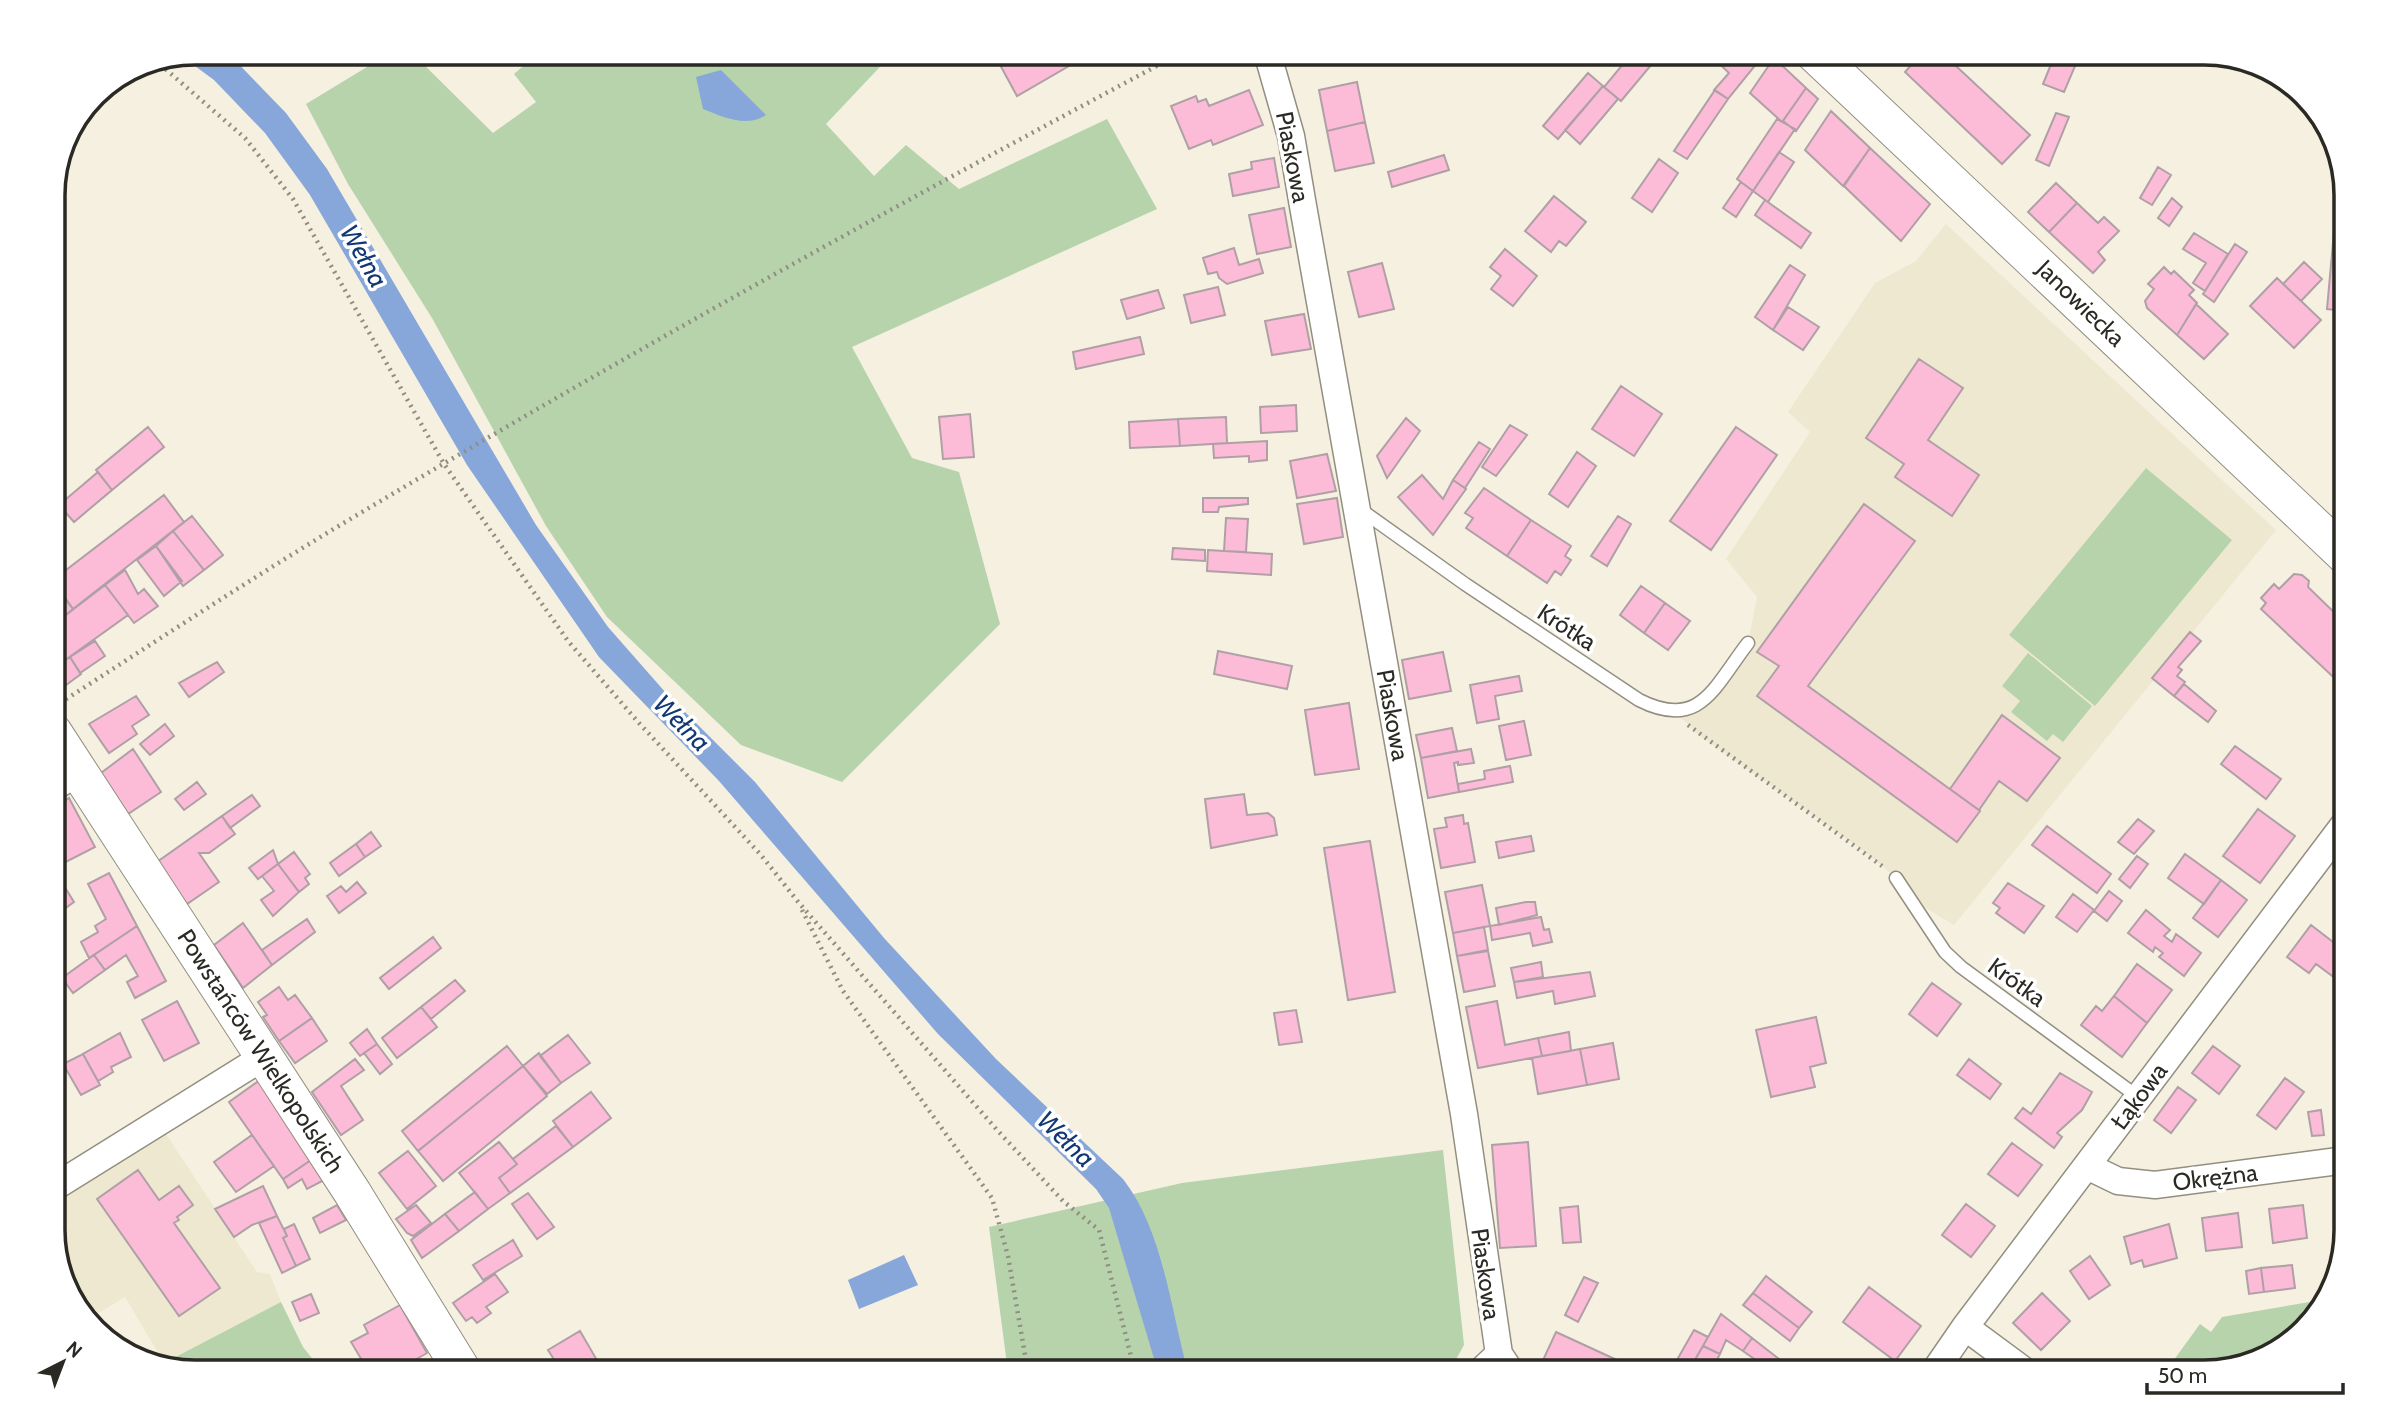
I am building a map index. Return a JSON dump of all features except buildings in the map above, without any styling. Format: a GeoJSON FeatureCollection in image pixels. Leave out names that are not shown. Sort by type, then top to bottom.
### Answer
{"type":"FeatureCollection","features":[{"type":"Feature","properties":{"kind":"street","name":"Piaskowa"},"geometry":{"type":"LineString","coordinates":[[1271,65],[1291,136],[1464,1114],[1505,1360]]}},
{"type":"Feature","properties":{"kind":"street","name":"Janowiecka"},"geometry":{"type":"LineString","coordinates":[[1827,65],[2334,545]]}},
{"type":"Feature","properties":{"kind":"street","name":"Powstańców Wielkopolskich"},"geometry":{"type":"LineString","coordinates":[[66,780],[265,1056],[455,1360]]}},
{"type":"Feature","properties":{"kind":"street","name":"Łąkowa"},"geometry":{"type":"LineString","coordinates":[[1943,1360],[2334,838]]}},
{"type":"Feature","properties":{"kind":"street"},"geometry":{"type":"LineString","coordinates":[[65,1181],[265,1056]]}},
{"type":"Feature","properties":{"kind":"street","name":"Okrężna"},"geometry":{"type":"LineString","coordinates":[[2087,1166],[2118,1181],[2155,1185],[2334,1162]]}},
{"type":"Feature","properties":{"kind":"street"},"geometry":{"type":"LineString","coordinates":[[1965,1328],[2008,1360]]}},
{"type":"Feature","properties":{"kind":"lane","name":"Krótka"},"geometry":{"type":"LineString","coordinates":[[1356,507],[1465,584],[1627,692],[1654,707],[1676,712]]}},
{"type":"Feature","properties":{"kind":"lane"},"geometry":{"type":"LineString","coordinates":[[1676,712],[1686,711],[1703,700],[1748,643]]}},
{"type":"Feature","properties":{"kind":"lane","name":"Krótka"},"geometry":{"type":"LineString","coordinates":[[1896,878],[1945,952],[1961,967],[2138,1097]]}},
{"type":"Feature","properties":{"kind":"path"},"geometry":{"type":"LineString","coordinates":[[65,700],[249,582],[444,464],[947,177],[1158,65]]}},
{"type":"Feature","properties":{"kind":"path"},"geometry":{"type":"LineString","coordinates":[[165,68],[245,138],[293,199],[444,464],[568,641],[639,723],[761,855],[799,903],[997,1130],[1063,1201],[1099,1230],[1132,1360]]}},
{"type":"Feature","properties":{"kind":"path"},"geometry":{"type":"LineString","coordinates":[[1676,712],[1696,733],[1868,854],[1896,878]]}},
{"type":"Feature","properties":{"kind":"path"},"geometry":{"type":"LineString","coordinates":[[799,903],[843,991],[992,1198],[1008,1256],[1026,1360]]}},
{"type":"Feature","properties":{"kind":"shaded area"},"geometry":{"type":"Polygon","coordinates":[[[1946,224],[2276,530],[1954,925],[1914,901],[1896,878],[1868,854],[1696,733],[1676,712],[1686,711],[1748,643],[1757,597],[1726,559],[1810,432],[1788,412],[1875,283],[1916,261],[1946,224]]]}},
{"type":"Feature","properties":{"kind":"shaded area"},"geometry":{"type":"Polygon","coordinates":[[[164,1131],[257,1272],[270,1274],[281,1302],[173,1358],[160,1355],[125,1297],[96,1315],[82,1295],[67,1256],[65,1192],[164,1131]]]}},
{"type":"Feature","properties":{"kind":"green space"},"geometry":{"type":"Polygon","coordinates":[[[370,65],[424,65],[493,133],[536,102],[514,74],[524,65],[882,65],[826,124],[874,176],[906,145],[959,189],[1107,119],[1157,209],[852,347],[912,458],[959,472],[1000,624],[842,782],[741,745],[607,617],[546,526],[432,318],[348,184],[306,104],[370,65]]]}},
{"type":"Feature","properties":{"kind":"green space"},"geometry":{"type":"Polygon","coordinates":[[[2146,468],[2232,540],[2095,706],[2009,635],[2146,468]]]}},
{"type":"Feature","properties":{"kind":"green space"},"geometry":{"type":"Polygon","coordinates":[[[2028,653],[2092,706],[2063,742],[2053,734],[2047,741],[2011,712],[2020,701],[2002,686],[2028,653]]]}},
{"type":"Feature","properties":{"kind":"green space"},"geometry":{"type":"Polygon","coordinates":[[[1443,1150],[1464,1345],[1456,1360],[1006,1360],[989,1227],[1182,1183],[1443,1150]]]}},
{"type":"Feature","properties":{"kind":"green space"},"geometry":{"type":"Polygon","coordinates":[[[2313,1301],[2284,1333],[2254,1350],[2222,1359],[2174,1360],[2200,1324],[2211,1332],[2222,1317],[2313,1301]]]}},
{"type":"Feature","properties":{"kind":"green space"},"geometry":{"type":"Polygon","coordinates":[[[281,1302],[303,1347],[313,1360],[194,1360],[173,1358],[281,1302]]]}},
{"type":"Feature","properties":{"kind":"water","name":"Wełna"},"geometry":{"type":"Polygon","coordinates":[[[194,65],[240,65],[286,113],[327,169],[536,525],[608,627],[666,693],[755,782],[884,938],[996,1059],[1123,1179],[1137,1199],[1157,1246],[1185,1360],[1154,1360],[1109,1208],[1096,1189],[938,1034],[719,781],[599,657],[467,465],[310,195],[265,133],[214,80],[194,65]]]}},
{"type":"Feature","properties":{"kind":"water"},"geometry":{"type":"Polygon","coordinates":[[[721,70],[766,115],[743,121],[703,109],[696,77],[721,70]]]}},
{"type":"Feature","properties":{"kind":"water"},"geometry":{"type":"Polygon","coordinates":[[[904,1255],[918,1285],[859,1309],[848,1280],[904,1255]]]}}]}
